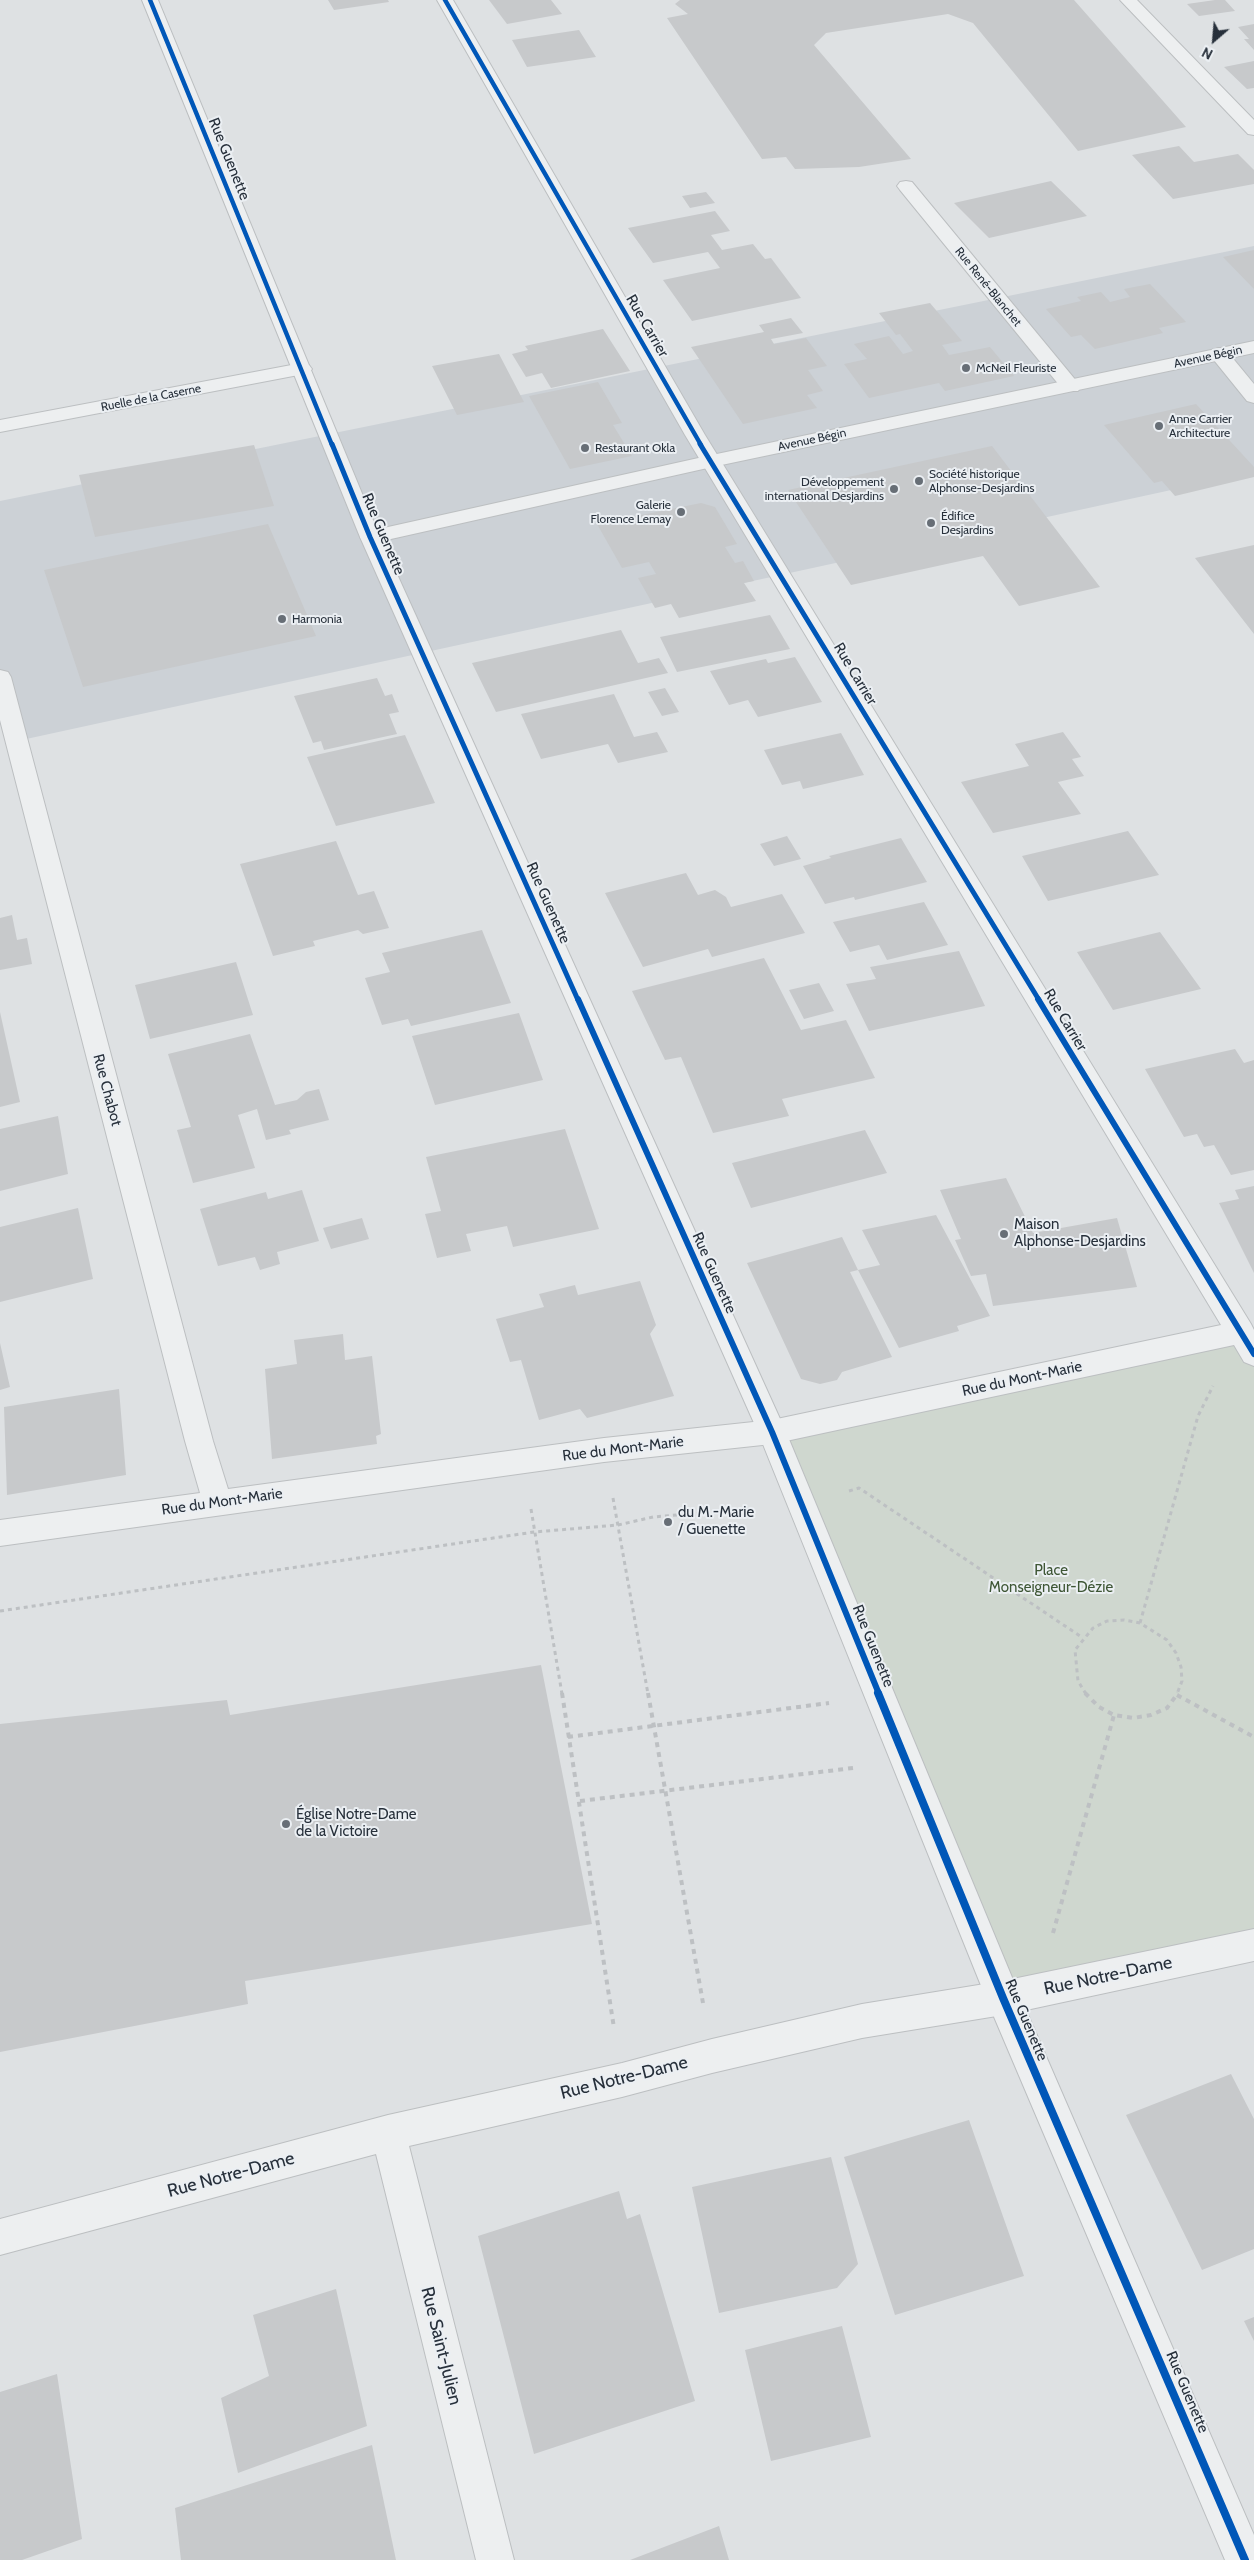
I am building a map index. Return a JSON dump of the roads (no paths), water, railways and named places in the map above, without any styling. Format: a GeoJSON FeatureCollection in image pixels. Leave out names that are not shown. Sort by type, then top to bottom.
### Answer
{"type":"FeatureCollection","features":[{"type":"Feature","properties":{"kind":"street","name":"Rue Guenette"},"geometry":{"type":"LineString","coordinates":[[150,0],[370,537],[772,1432],[1003,1998],[1245,2560]]}},
{"type":"Feature","properties":{"kind":"street","name":"Rue Carrier"},"geometry":{"type":"LineString","coordinates":[[444,0],[712,461],[1247,1343]]}},
{"type":"Feature","properties":{"kind":"street"},"geometry":{"type":"LineString","coordinates":[[1128,0],[1254,130]]}},
{"type":"Feature","properties":{"kind":"street","name":"Rue René-Blanchet"},"geometry":{"type":"LineString","coordinates":[[906,186],[1071,387]]}},
{"type":"Feature","properties":{"kind":"street","name":"Avenue Bégin"},"geometry":{"type":"LineString","coordinates":[[370,537],[712,461],[1254,347]]}},
{"type":"Feature","properties":{"kind":"street"},"geometry":{"type":"LineString","coordinates":[[1219,354],[1254,398]]}},
{"type":"Feature","properties":{"kind":"street","name":"Ruelle de la Caserne"},"geometry":{"type":"LineString","coordinates":[[0,426],[302,369]]}},
{"type":"Feature","properties":{"kind":"street","name":"Rue Chabot"},"geometry":{"type":"LineString","coordinates":[[0,677],[198,1441],[218,1503]]}},
{"type":"Feature","properties":{"kind":"street","name":"Rue du Mont-Marie"},"geometry":{"type":"LineString","coordinates":[[0,1532],[604,1450],[772,1432],[1247,1343]]}},
{"type":"Feature","properties":{"kind":"street","name":"Rue Notre-Dame"},"geometry":{"type":"LineString","coordinates":[[0,2237],[388,2133],[622,2080],[712,2056],[862,2021],[1003,1998],[1254,1945]]}},
{"type":"Feature","properties":{"kind":"street","name":"Rue Saint-Julien"},"geometry":{"type":"LineString","coordinates":[[388,2133],[495,2560]]}},
{"type":"Feature","properties":{"kind":"place","name":"McNeil Fleuriste"},"geometry":{"type":"Point","coordinates":[966,368]}},
{"type":"Feature","properties":{"kind":"place","name":"Anne Carrier Architecture"},"geometry":{"type":"Point","coordinates":[1159,426]}},
{"type":"Feature","properties":{"kind":"place","name":"Restaurant Okla"},"geometry":{"type":"Point","coordinates":[585,448]}},
{"type":"Feature","properties":{"kind":"place","name":"Société historique Alphonse-Desjardins"},"geometry":{"type":"Point","coordinates":[919,481]}},
{"type":"Feature","properties":{"kind":"place","name":"Développement international Desjardins"},"geometry":{"type":"Point","coordinates":[894,489]}},
{"type":"Feature","properties":{"kind":"place","name":"Galerie Florence Lemay"},"geometry":{"type":"Point","coordinates":[681,512]}},
{"type":"Feature","properties":{"kind":"place","name":"Édifice Desjardins"},"geometry":{"type":"Point","coordinates":[931,523]}},
{"type":"Feature","properties":{"kind":"place","name":"Harmonia"},"geometry":{"type":"Point","coordinates":[282,619]}},
{"type":"Feature","properties":{"kind":"place","name":"Maison Alphonse-Desjardins"},"geometry":{"type":"Point","coordinates":[1004,1234]}},
{"type":"Feature","properties":{"kind":"place","name":"du M.-Marie / Guenette"},"geometry":{"type":"Point","coordinates":[668,1522]}},
{"type":"Feature","properties":{"kind":"place","name":"Église Notre-Dame de la Victoire"},"geometry":{"type":"Point","coordinates":[286,1824]}},
{"type":"Feature","properties":{"kind":"park label","name":"Place Monseigneur-Dézie"},"geometry":{"type":"Point","coordinates":[1051,1580]}}]}
